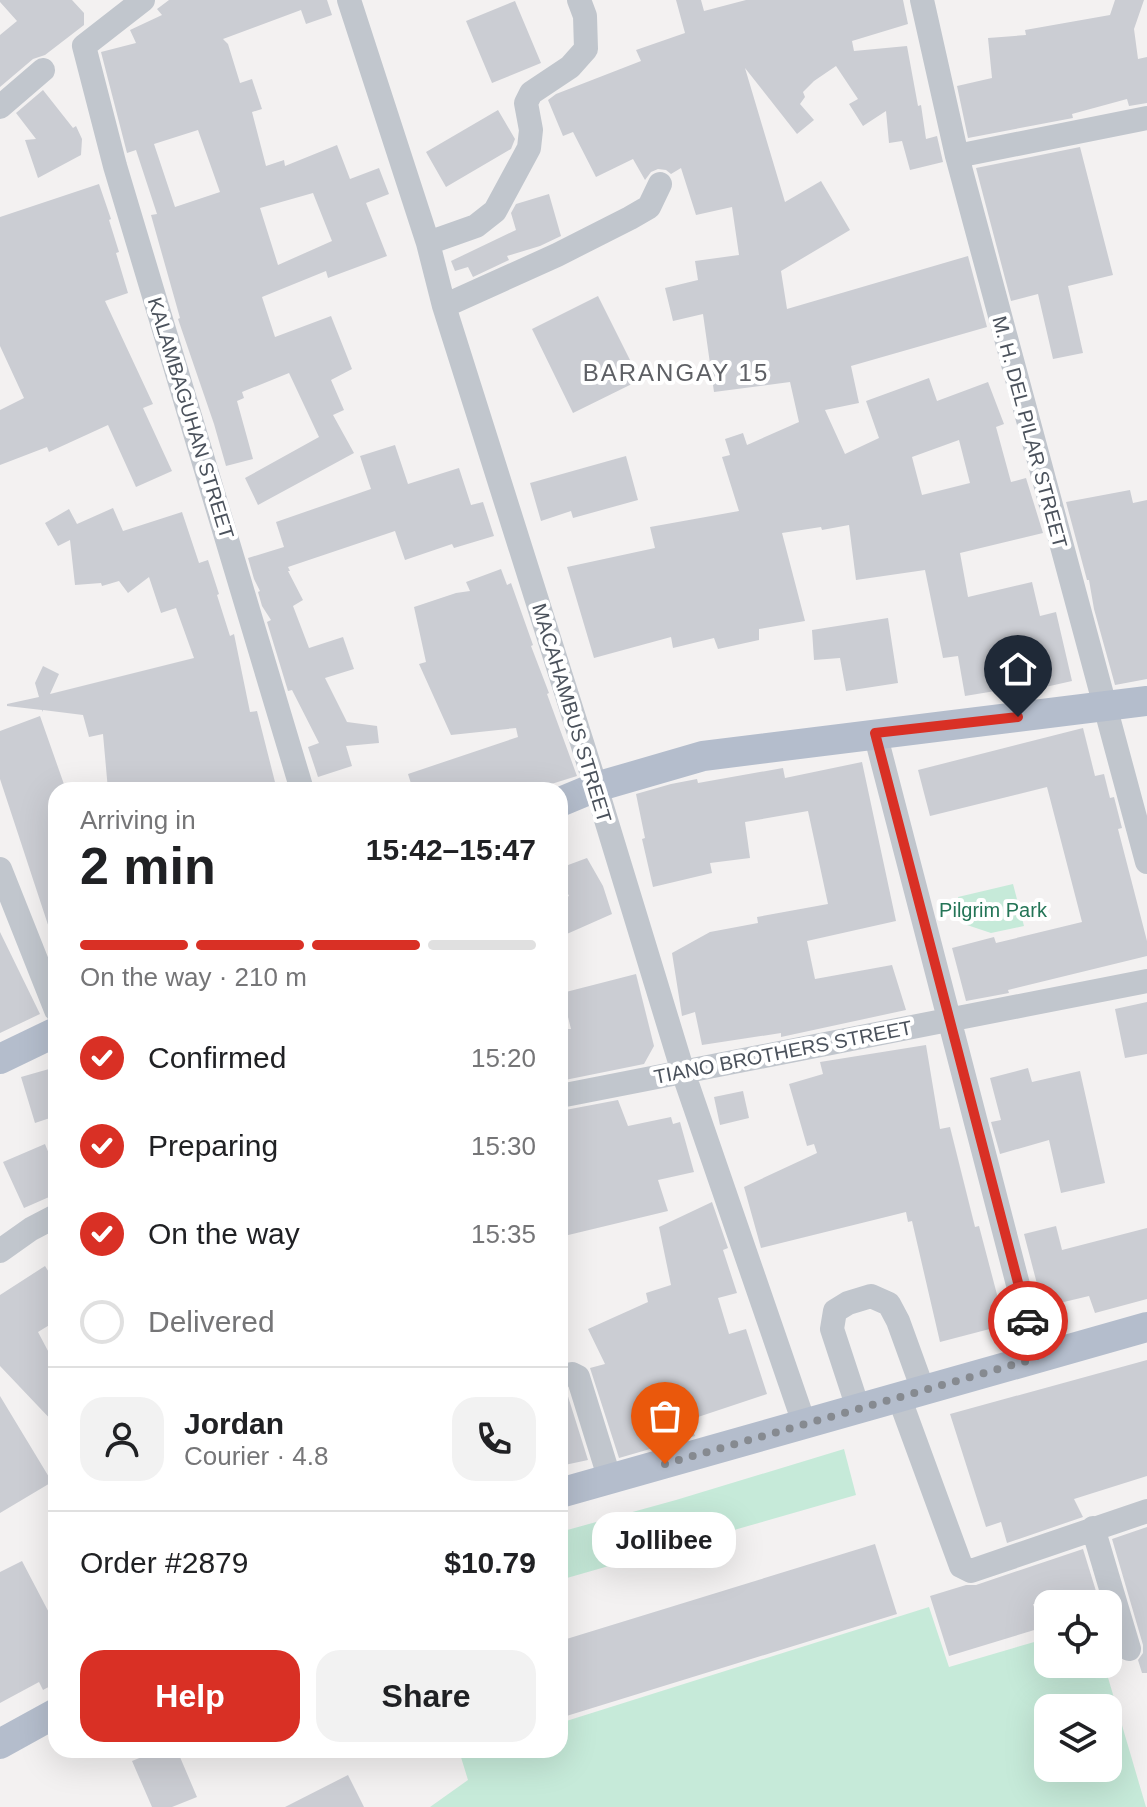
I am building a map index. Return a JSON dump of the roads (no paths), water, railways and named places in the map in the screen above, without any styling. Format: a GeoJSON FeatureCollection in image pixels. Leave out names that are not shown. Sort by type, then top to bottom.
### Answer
{"type":"FeatureCollection","features":[{"type":"Feature","properties":{"kind":"main road"},"geometry":{"type":"LineString","coordinates":[[568,799],[596,787],[703,756],[1147,701]]}},
{"type":"Feature","properties":{"kind":"main road"},"geometry":{"type":"LineString","coordinates":[[0,1059],[48,1036]]}},
{"type":"Feature","properties":{"kind":"main road"},"geometry":{"type":"LineString","coordinates":[[568,1491],[1147,1327]]}},
{"type":"Feature","properties":{"kind":"main road"},"geometry":{"type":"LineString","coordinates":[[0,1744],[48,1717]]}},
{"type":"Feature","properties":{"kind":"street","name":"KALAMBAGUHAN STREET"},"geometry":{"type":"LineString","coordinates":[[143,0],[84,46],[115,166],[300,782]]}},
{"type":"Feature","properties":{"kind":"street","name":"MACAHAMBUS STREET"},"geometry":{"type":"LineString","coordinates":[[349,0],[428,243],[444,306],[683,1072],[804,1423]]}},
{"type":"Feature","properties":{"kind":"street"},"geometry":{"type":"LineString","coordinates":[[428,243],[476,226],[495,211],[529,148],[531,130],[526,103],[531,93],[570,67],[586,49],[585,16],[579,0]]}},
{"type":"Feature","properties":{"kind":"street","name":"M. H. DEL PILAR STREET"},"geometry":{"type":"LineString","coordinates":[[922,0],[957,156],[1147,862]]}},
{"type":"Feature","properties":{"kind":"street"},"geometry":{"type":"LineString","coordinates":[[0,107],[43,70]]}},
{"type":"Feature","properties":{"kind":"street"},"geometry":{"type":"LineString","coordinates":[[957,156],[1147,118]]}},
{"type":"Feature","properties":{"kind":"street"},"geometry":{"type":"LineString","coordinates":[[444,306],[630,218],[649,207],[660,184]]}},
{"type":"Feature","properties":{"kind":"street"},"geometry":{"type":"LineString","coordinates":[[875,733],[1037,1358]]}},
{"type":"Feature","properties":{"kind":"street"},"geometry":{"type":"LineString","coordinates":[[0,869],[48,990]]}},
{"type":"Feature","properties":{"kind":"street","name":"TIANO BROTHERS STREET"},"geometry":{"type":"LineString","coordinates":[[568,1094],[1147,981]]}},
{"type":"Feature","properties":{"kind":"street"},"geometry":{"type":"LineString","coordinates":[[0,1251],[48,1220]]}},
{"type":"Feature","properties":{"kind":"street"},"geometry":{"type":"LineString","coordinates":[[858,1408],[832,1329],[835,1311],[871,1296],[889,1304],[898,1321],[911,1393],[961,1566],[971,1571],[1147,1511]]}},
{"type":"Feature","properties":{"kind":"street"},"geometry":{"type":"LineString","coordinates":[[568,1375],[578,1377],[610,1480]]}},
{"type":"Feature","properties":{"kind":"street"},"geometry":{"type":"LineString","coordinates":[[1093,1528],[1129,1649]]}},
{"type":"Feature","properties":{"kind":"place","name":"Jollibee"},"geometry":{"type":"Point","coordinates":[665,1464]}},
{"type":"Feature","properties":{"kind":"district","name":"BARANGAY 15"},"geometry":{"type":"Point","coordinates":[676,373]}},
{"type":"Feature","properties":{"kind":"park label","name":"Pilgrim Park"},"geometry":{"type":"Point","coordinates":[993,910]}}]}
